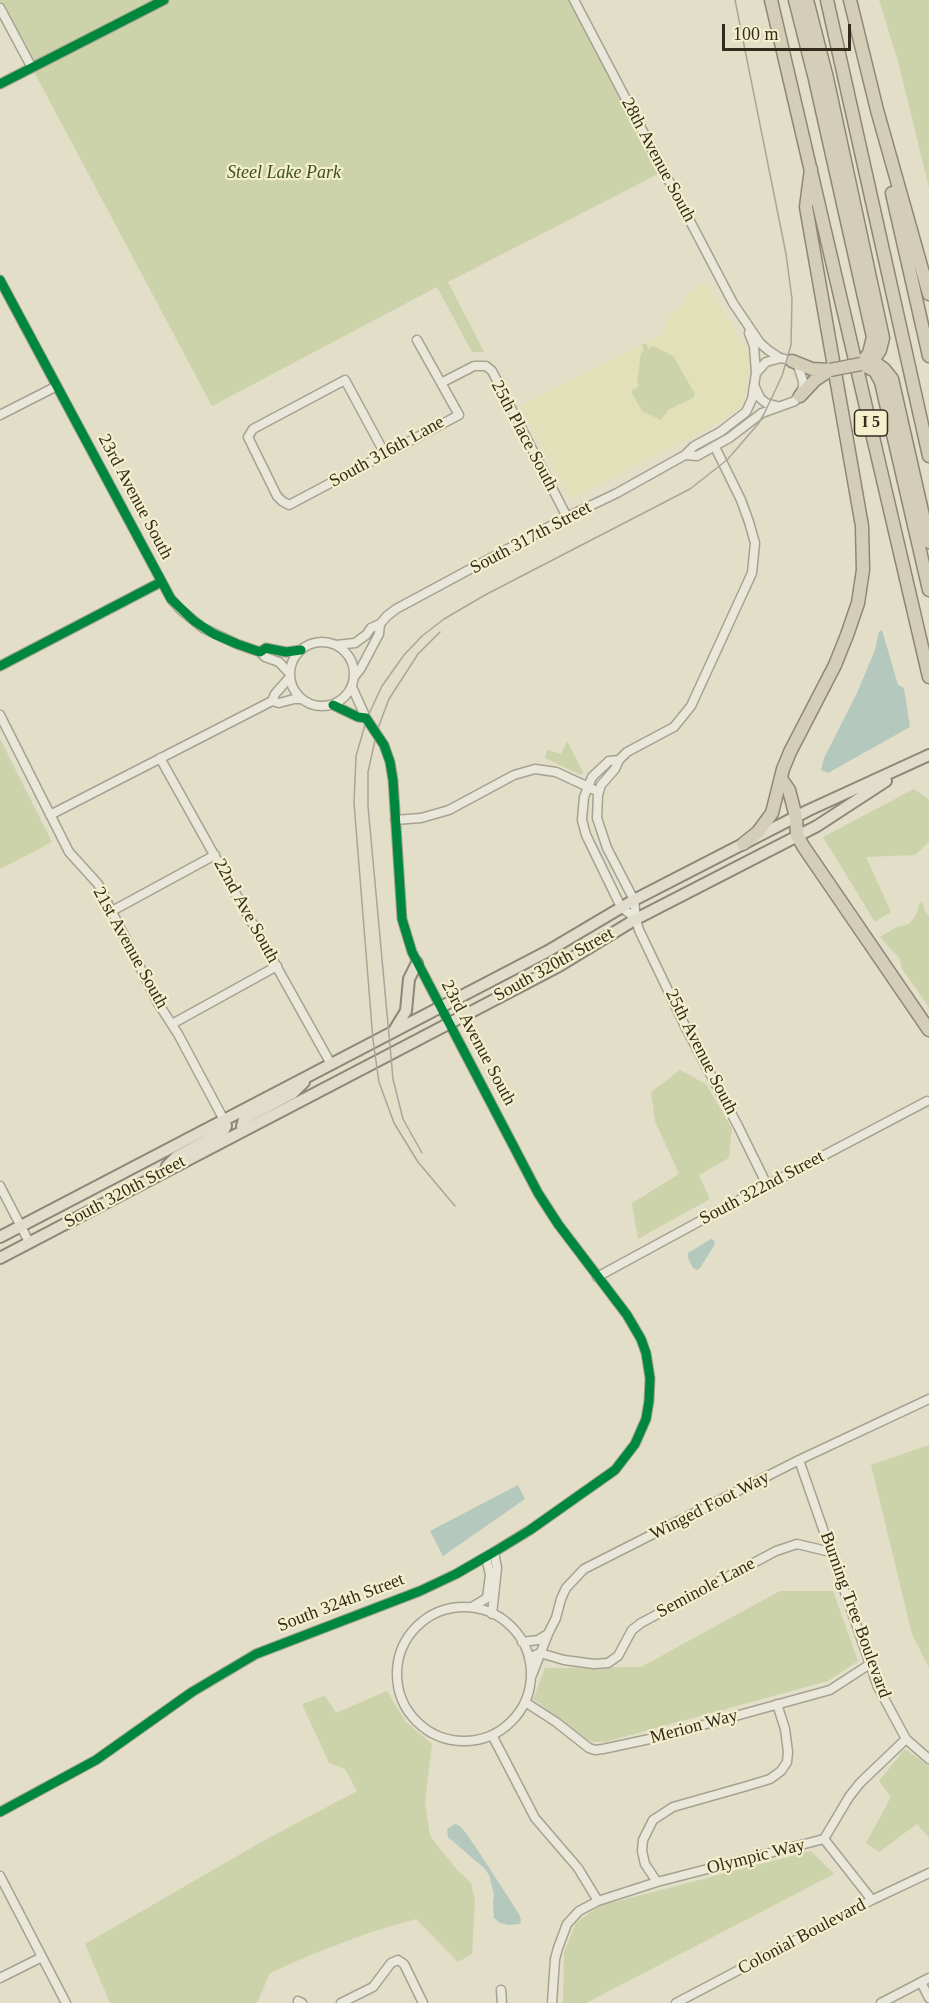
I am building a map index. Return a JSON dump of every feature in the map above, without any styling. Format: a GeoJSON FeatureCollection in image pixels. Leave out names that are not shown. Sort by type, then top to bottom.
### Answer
{"type":"FeatureCollection","features":[{"type":"Feature","properties":{"kind":"highway","name":"I 5"},"geometry":{"type":"LineString","coordinates":[[771,0],[929,677]]}},
{"type":"Feature","properties":{"kind":"highway"},"geometry":{"type":"LineString","coordinates":[[795,0],[871,305]]}},
{"type":"Feature","properties":{"kind":"highway"},"geometry":{"type":"LineString","coordinates":[[807,0],[827,78],[871,305],[873,337],[867,362],[868,367],[878,376],[894,413],[929,542]]}},
{"type":"Feature","properties":{"kind":"highway"},"geometry":{"type":"LineString","coordinates":[[827,0],[929,456]]}},
{"type":"Feature","properties":{"kind":"highway"},"geometry":{"type":"LineString","coordinates":[[850,0],[877,110],[929,294]]}},
{"type":"Feature","properties":{"kind":"highway"},"geometry":{"type":"LineString","coordinates":[[877,110],[898,223],[929,356]]}},
{"type":"Feature","properties":{"kind":"highway"},"geometry":{"type":"LineString","coordinates":[[742,844],[758,832],[772,813],[783,769],[790,752],[835,665],[847,635],[858,603],[863,570],[862,526],[806,207],[812,169]]}},
{"type":"Feature","properties":{"kind":"highway"},"geometry":{"type":"LineString","coordinates":[[786,360],[814,374],[867,362]]}},
{"type":"Feature","properties":{"kind":"highway"},"geometry":{"type":"LineString","coordinates":[[800,396],[814,374]]}},
{"type":"Feature","properties":{"kind":"highway"},"geometry":{"type":"LineString","coordinates":[[894,413],[929,590]]}},
{"type":"Feature","properties":{"kind":"highway"},"geometry":{"type":"LineString","coordinates":[[782,780],[789,790],[796,817],[797,835],[929,1030]]}},
{"type":"Feature","properties":{"kind":"main road","name":"South 320th Street"},"geometry":{"type":"LineString","coordinates":[[0,1237],[548,951],[634,900],[796,817],[929,755]]}},
{"type":"Feature","properties":{"kind":"main road","name":"South 320th Street"},"geometry":{"type":"LineString","coordinates":[[0,1258],[559,966],[636,919],[835,815],[911,764]]}},
{"type":"Feature","properties":{"kind":"main road"},"geometry":{"type":"LineString","coordinates":[[393,1032],[406,1011],[408,980],[417,963]]}},
{"type":"Feature","properties":{"kind":"main road"},"geometry":{"type":"LineString","coordinates":[[243,1130],[244,1119],[293,1093],[313,1073]]}},
{"type":"Feature","properties":{"kind":"main road"},"geometry":{"type":"LineString","coordinates":[[161,1173],[176,1157],[223,1132],[226,1126],[224,1120]]}},
{"type":"Feature","properties":{"kind":"street"},"geometry":{"type":"LineString","coordinates":[[0,84],[164,0]]}},
{"type":"Feature","properties":{"kind":"street","name":"28th Avenue South"},"geometry":{"type":"LineString","coordinates":[[574,0],[743,319],[760,343],[786,360]]}},
{"type":"Feature","properties":{"kind":"street"},"geometry":{"type":"LineString","coordinates":[[0,8],[32,68]]}},
{"type":"Feature","properties":{"kind":"street","name":"23rd Avenue South"},"geometry":{"type":"LineString","coordinates":[[0,280],[171,599],[194,621],[214,634],[279,662],[290,676]]}},
{"type":"Feature","properties":{"kind":"street","name":"28th Avenue South"},"geometry":{"type":"LineString","coordinates":[[743,319],[754,346],[756,373]]}},
{"type":"Feature","properties":{"kind":"street"},"geometry":{"type":"LineString","coordinates":[[417,340],[441,383]]}},
{"type":"Feature","properties":{"kind":"street"},"geometry":{"type":"LineString","coordinates":[[786,360],[802,373],[800,396],[781,407],[766,403],[760,398],[754,384],[756,373],[766,362],[786,360]]}},
{"type":"Feature","properties":{"kind":"street","name":"25th Place South"},"geometry":{"type":"LineString","coordinates":[[441,383],[474,366],[486,366],[492,371],[567,517]]}},
{"type":"Feature","properties":{"kind":"street","name":"South 316th Lane"},"geometry":{"type":"LineString","coordinates":[[384,454],[345,380],[253,429],[248,437],[280,499],[286,504],[292,504],[459,415],[441,383]]}},
{"type":"Feature","properties":{"kind":"street","name":"South 317th Street"},"geometry":{"type":"LineString","coordinates":[[336,645],[355,642],[396,609],[686,455],[694,447],[720,432],[746,412],[752,399],[754,384]]}},
{"type":"Feature","properties":{"kind":"street"},"geometry":{"type":"LineString","coordinates":[[0,415],[57,386]]}},
{"type":"Feature","properties":{"kind":"street","name":"South 317th Street"},"geometry":{"type":"LineString","coordinates":[[686,455],[696,456],[715,447],[756,417],[781,407]]}},
{"type":"Feature","properties":{"kind":"street"},"geometry":{"type":"LineString","coordinates":[[636,919],[634,900],[600,832],[597,818],[599,792],[607,777],[627,752],[668,730],[685,715],[698,694],[753,573],[755,543],[749,522],[715,447]]}},
{"type":"Feature","properties":{"kind":"street"},"geometry":{"type":"LineString","coordinates":[[0,666],[161,582]]}},
{"type":"Feature","properties":{"kind":"street"},"geometry":{"type":"LineString","coordinates":[[354,677],[379,634],[380,624]]}},
{"type":"Feature","properties":{"kind":"street"},"geometry":{"type":"LineString","coordinates":[[333,705],[352,687],[354,677],[351,662],[348,655],[336,645],[324,642],[311,644],[301,650],[292,663],[290,676],[295,692],[307,703],[320,706],[333,705],[358,717],[366,718]]}},
{"type":"Feature","properties":{"kind":"street","name":"23rd Avenue South"},"geometry":{"type":"LineString","coordinates":[[260,652],[266,648],[286,652],[301,650]]}},
{"type":"Feature","properties":{"kind":"street"},"geometry":{"type":"LineString","coordinates":[[50,815],[272,701],[290,676]]}},
{"type":"Feature","properties":{"kind":"street"},"geometry":{"type":"LineString","coordinates":[[352,687],[366,718]]}},
{"type":"Feature","properties":{"kind":"street"},"geometry":{"type":"LineString","coordinates":[[272,701],[279,703],[302,699]]}},
{"type":"Feature","properties":{"kind":"street","name":"21st Avenue South"},"geometry":{"type":"LineString","coordinates":[[0,715],[69,852],[98,884],[158,1003],[172,1024],[224,1120]]}},
{"type":"Feature","properties":{"kind":"street","name":"23rd Avenue South"},"geometry":{"type":"LineString","coordinates":[[366,718],[380,738],[390,762],[402,919],[417,963],[538,1193],[558,1224],[627,1315],[640,1339],[650,1368],[651,1389]]}},
{"type":"Feature","properties":{"kind":"street","name":"22nd Ave South"},"geometry":{"type":"LineString","coordinates":[[160,758],[332,1064]]}},
{"type":"Feature","properties":{"kind":"street"},"geometry":{"type":"LineString","coordinates":[[619,760],[609,761],[592,777],[584,797],[582,820],[586,835],[621,907],[636,919]]}},
{"type":"Feature","properties":{"kind":"street"},"geometry":{"type":"LineString","coordinates":[[395,820],[421,818],[449,810],[514,775],[535,769],[556,771],[599,792]]}},
{"type":"Feature","properties":{"kind":"street"},"geometry":{"type":"LineString","coordinates":[[112,911],[215,855]]}},
{"type":"Feature","properties":{"kind":"street","name":"25th Avenue South"},"geometry":{"type":"LineString","coordinates":[[636,919],[639,930],[687,1030],[767,1185]]}},
{"type":"Feature","properties":{"kind":"street"},"geometry":{"type":"LineString","coordinates":[[172,1024],[277,966]]}},
{"type":"Feature","properties":{"kind":"street","name":"South 322nd Street"},"geometry":{"type":"LineString","coordinates":[[597,1277],[927,1101]]}},
{"type":"Feature","properties":{"kind":"street"},"geometry":{"type":"LineString","coordinates":[[0,1186],[29,1242]]}},
{"type":"Feature","properties":{"kind":"street","name":"South 324th Street"},"geometry":{"type":"LineString","coordinates":[[0,1812],[96,1760],[192,1692],[246,1659],[420,1591],[490,1555],[530,1530],[615,1470],[635,1444],[648,1411],[651,1389]]}},
{"type":"Feature","properties":{"kind":"street","name":"Winged Foot Way"},"geometry":{"type":"LineString","coordinates":[[530,1681],[566,1588],[584,1569],[800,1460],[929,1399]]}},
{"type":"Feature","properties":{"kind":"street","name":"Burning Tree Boulevard"},"geometry":{"type":"LineString","coordinates":[[800,1460],[878,1686],[906,1739],[929,1760]]}},
{"type":"Feature","properties":{"kind":"street","name":"Seminole Lane"},"geometry":{"type":"LineString","coordinates":[[540,1653],[564,1660],[594,1664],[608,1663],[618,1656],[632,1630],[641,1623],[776,1551],[797,1544],[831,1552]]}},
{"type":"Feature","properties":{"kind":"street"},"geometry":{"type":"LineString","coordinates":[[472,1608],[487,1598],[490,1555]]}},
{"type":"Feature","properties":{"kind":"street"},"geometry":{"type":"LineString","coordinates":[[490,1555],[497,1573],[492,1614]]}},
{"type":"Feature","properties":{"kind":"street"},"geometry":{"type":"LineString","coordinates":[[472,1608],[492,1614],[508,1624],[522,1642],[529,1658],[530,1681],[525,1702],[509,1723],[492,1735],[470,1740],[443,1738],[425,1729],[405,1707],[400,1695],[397,1667],[404,1643],[423,1620],[446,1609],[472,1608]]}},
{"type":"Feature","properties":{"kind":"street"},"geometry":{"type":"LineString","coordinates":[[522,1642],[538,1640],[548,1634]]}},
{"type":"Feature","properties":{"kind":"street"},"geometry":{"type":"LineString","coordinates":[[529,1658],[540,1653]]}},
{"type":"Feature","properties":{"kind":"street","name":"Merion Way"},"geometry":{"type":"LineString","coordinates":[[525,1702],[595,1750],[659,1737],[830,1690],[870,1664]]}},
{"type":"Feature","properties":{"kind":"street"},"geometry":{"type":"LineString","coordinates":[[657,1882],[645,1864],[642,1851],[643,1840],[653,1820],[673,1807],[770,1779],[781,1771],[787,1762],[788,1752],[785,1730],[777,1704]]}},
{"type":"Feature","properties":{"kind":"street"},"geometry":{"type":"LineString","coordinates":[[492,1735],[535,1818],[578,1868],[598,1901]]}},
{"type":"Feature","properties":{"kind":"street","name":"Olympic Way"},"geometry":{"type":"LineString","coordinates":[[552,2003],[555,1959],[564,1930],[579,1911],[598,1901],[657,1882],[824,1839],[860,1782],[906,1739]]}},
{"type":"Feature","properties":{"kind":"street"},"geometry":{"type":"LineString","coordinates":[[824,1839],[872,1900]]}},
{"type":"Feature","properties":{"kind":"street","name":"Colonial Boulevard"},"geometry":{"type":"LineString","coordinates":[[676,2003],[872,1900],[929,1873]]}},
{"type":"Feature","properties":{"kind":"street"},"geometry":{"type":"LineString","coordinates":[[0,1876],[66,2003]]}},
{"type":"Feature","properties":{"kind":"street"},"geometry":{"type":"LineString","coordinates":[[0,1978],[42,1957]]}},
{"type":"Feature","properties":{"kind":"street"},"geometry":{"type":"LineString","coordinates":[[341,2003],[373,1987],[389,1966],[397,1960],[404,1964],[423,2003]]}},
{"type":"Feature","properties":{"kind":"street"},"geometry":{"type":"LineString","coordinates":[[881,2003],[925,1980],[929,1998]]}},
{"type":"Feature","properties":{"kind":"street"},"geometry":{"type":"LineString","coordinates":[[501,1990],[502,2003]]}},
{"type":"Feature","properties":{"kind":"green space","name":"Steel Lake Park"},"geometry":{"type":"Polygon","coordinates":[[[0,0],[574,0],[664,171],[448,282],[484,352],[472,352],[437,287],[212,406],[0,8],[0,0]]]}},
{"type":"Feature","properties":{"kind":"green space"},"geometry":{"type":"Polygon","coordinates":[[[879,0],[929,0],[929,188],[898,61],[879,0]]]}},
{"type":"Feature","properties":{"kind":"green space"},"geometry":{"type":"Polygon","coordinates":[[[706,282],[747,350],[750,364],[744,400],[737,410],[711,427],[573,498],[569,497],[520,406],[642,345],[645,351],[639,386],[631,391],[661,420],[668,410],[693,398],[645,343],[664,333],[670,314],[681,307],[689,292],[706,282]]]}},
{"type":"Feature","properties":{"kind":"green space"},"geometry":{"type":"Polygon","coordinates":[[[645,343],[649,349],[653,346],[673,356],[695,394],[693,398],[668,410],[661,420],[642,411],[631,391],[639,386],[637,382],[641,353],[644,351],[642,345],[645,343]]]}},
{"type":"Feature","properties":{"kind":"green space"},"geometry":{"type":"Polygon","coordinates":[[[0,739],[52,842],[0,869],[0,739]]]}},
{"type":"Feature","properties":{"kind":"green space"},"geometry":{"type":"Polygon","coordinates":[[[567,741],[583,772],[581,775],[545,758],[547,750],[561,754],[567,741]]]}},
{"type":"Feature","properties":{"kind":"green space"},"geometry":{"type":"Polygon","coordinates":[[[914,789],[929,799],[929,842],[915,855],[866,857],[891,912],[875,922],[823,837],[914,789]]]}},
{"type":"Feature","properties":{"kind":"green space"},"geometry":{"type":"Polygon","coordinates":[[[922,901],[929,916],[929,1007],[902,969],[900,959],[880,937],[895,928],[909,924],[917,914],[918,906],[922,901]]]}},
{"type":"Feature","properties":{"kind":"green space"},"geometry":{"type":"Polygon","coordinates":[[[680,1070],[706,1084],[732,1129],[729,1158],[699,1175],[710,1199],[638,1239],[632,1203],[679,1174],[655,1121],[651,1092],[680,1070]]]}},
{"type":"Feature","properties":{"kind":"green space"},"geometry":{"type":"Polygon","coordinates":[[[929,1445],[929,1668],[912,1634],[871,1465],[929,1445]]]}},
{"type":"Feature","properties":{"kind":"green space"},"geometry":{"type":"Polygon","coordinates":[[[780,1591],[833,1591],[858,1661],[828,1681],[605,1742],[591,1742],[533,1699],[545,1668],[641,1667],[780,1591]]]}},
{"type":"Feature","properties":{"kind":"green space"},"geometry":{"type":"Polygon","coordinates":[[[387,1691],[406,1722],[432,1744],[425,1802],[430,1836],[457,1870],[471,1883],[475,1901],[472,1954],[458,1962],[416,1919],[371,1932],[270,1973],[257,2003],[110,2003],[85,1944],[265,1840],[357,1791],[345,1769],[329,1763],[302,1704],[325,1696],[336,1713],[387,1691]]]}},
{"type":"Feature","properties":{"kind":"green space"},"geometry":{"type":"Polygon","coordinates":[[[905,1749],[929,1766],[929,1838],[917,1824],[879,1852],[866,1843],[891,1797],[879,1781],[905,1749]]]}},
{"type":"Feature","properties":{"kind":"green space"},"geometry":{"type":"Polygon","coordinates":[[[811,1851],[834,1874],[586,2003],[563,2003],[564,1952],[576,1923],[599,1906],[811,1851]]]}},
{"type":"Feature","properties":{"kind":"shaded area"},"geometry":{"type":"Polygon","coordinates":[[[882,630],[898,685],[904,688],[910,727],[828,773],[821,770],[824,758],[857,693],[875,650],[879,632],[882,630]]]}},
{"type":"Feature","properties":{"kind":"shaded area"},"geometry":{"type":"Polygon","coordinates":[[[711,1239],[715,1244],[700,1268],[697,1270],[693,1268],[688,1253],[711,1239]]]}},
{"type":"Feature","properties":{"kind":"shaded area"},"geometry":{"type":"Polygon","coordinates":[[[518,1485],[525,1499],[443,1556],[430,1531],[518,1485]]]}},
{"type":"Feature","properties":{"kind":"shaded area"},"geometry":{"type":"Polygon","coordinates":[[[455,1824],[466,1833],[481,1855],[519,1914],[520,1924],[508,1925],[494,1918],[494,1894],[489,1875],[448,1837],[447,1829],[455,1824]]]}},
{"type":"Feature","properties":{"kind":"tram line"},"geometry":{"type":"LineString","coordinates":[[455,1206],[418,1162],[394,1123],[379,1082],[373,1040],[354,803],[356,756],[367,718],[382,686],[404,655],[422,636],[444,619],[485,595],[690,489],[727,460],[764,414],[782,376],[791,345],[792,299],[786,254],[735,0]]}},
{"type":"Feature","properties":{"kind":"tram line"},"geometry":{"type":"LineString","coordinates":[[422,1153],[403,1119],[393,1079],[368,806],[368,772],[377,731],[389,699],[418,654],[440,632]]}},
{"type":"Feature","properties":{"kind":"cycle path"},"geometry":{"type":"LineString","coordinates":[[0,84],[164,0]]}},
{"type":"Feature","properties":{"kind":"cycle path"},"geometry":{"type":"LineString","coordinates":[[0,280],[171,599],[194,621],[214,634],[237,644],[260,652],[266,648],[286,652],[301,650]]}},
{"type":"Feature","properties":{"kind":"cycle path"},"geometry":{"type":"LineString","coordinates":[[0,666],[161,582]]}},
{"type":"Feature","properties":{"kind":"cycle path"},"geometry":{"type":"LineString","coordinates":[[0,1812],[96,1760],[192,1692],[256,1654],[420,1591],[494,1552],[530,1530],[615,1470],[635,1444],[646,1419],[650,1378],[641,1339],[627,1315],[558,1224],[538,1193],[412,952],[402,919],[393,780],[384,745],[366,718],[358,717],[333,705]]}}]}
